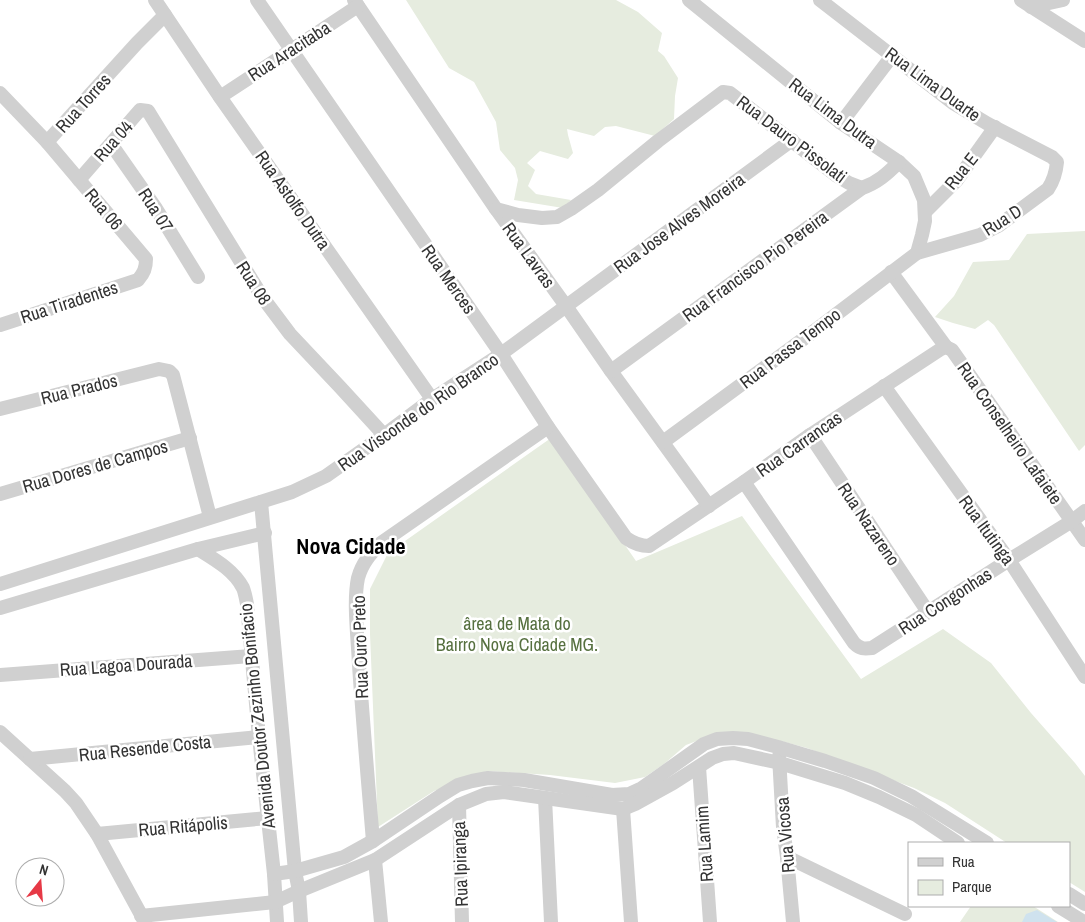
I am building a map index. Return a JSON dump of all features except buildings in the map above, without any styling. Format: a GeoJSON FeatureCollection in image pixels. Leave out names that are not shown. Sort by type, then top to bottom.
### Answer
{"type":"FeatureCollection","features":[{"type":"Feature","properties":{"kind":"street","name":"Rua Astolfo Dutra"},"geometry":{"type":"LineString","coordinates":[[155,0],[220,97],[432,399]]}},
{"type":"Feature","properties":{"kind":"street","name":"Rua Merces"},"geometry":{"type":"LineString","coordinates":[[257,0],[501,354],[548,427],[626,538],[640,546],[649,546]]}},
{"type":"Feature","properties":{"kind":"street","name":"Rua Lima Dutra"},"geometry":{"type":"LineString","coordinates":[[689,0],[841,123],[899,162],[914,176],[924,200],[925,212],[925,221],[917,253]]}},
{"type":"Feature","properties":{"kind":"street","name":"Rua Lima Duarte"},"geometry":{"type":"LineString","coordinates":[[820,0],[953,103],[1052,157]]}},
{"type":"Feature","properties":{"kind":"street"},"geometry":{"type":"LineString","coordinates":[[1026,3],[1062,0]]}},
{"type":"Feature","properties":{"kind":"street","name":"Rua Aracitaba"},"geometry":{"type":"LineString","coordinates":[[220,97],[357,3]]}},
{"type":"Feature","properties":{"kind":"street","name":"Rua Lavras"},"geometry":{"type":"LineString","coordinates":[[357,3],[496,209],[709,506]]}},
{"type":"Feature","properties":{"kind":"street"},"geometry":{"type":"LineString","coordinates":[[1026,3],[1085,41]]}},
{"type":"Feature","properties":{"kind":"street","name":"Rua Torres"},"geometry":{"type":"LineString","coordinates":[[0,93],[47,142],[137,43],[166,15]]}},
{"type":"Feature","properties":{"kind":"street"},"geometry":{"type":"LineString","coordinates":[[841,123],[892,56]]}},
{"type":"Feature","properties":{"kind":"street","name":"Rua Dauro Pissolati"},"geometry":{"type":"LineString","coordinates":[[496,209],[518,215],[542,218],[557,217],[598,190],[722,92],[730,93],[837,176],[862,188]]}},
{"type":"Feature","properties":{"kind":"street","name":"Rua 04"},"geometry":{"type":"LineString","coordinates":[[79,180],[140,110],[149,112]]}},
{"type":"Feature","properties":{"kind":"street","name":"Rua 08"},"geometry":{"type":"LineString","coordinates":[[149,112],[263,298],[290,334],[384,435]]}},
{"type":"Feature","properties":{"kind":"street","name":"Rua E"},"geometry":{"type":"LineString","coordinates":[[925,212],[957,180],[995,127]]}},
{"type":"Feature","properties":{"kind":"street","name":"Rua Jose Alves Moreira"},"geometry":{"type":"LineString","coordinates":[[566,306],[792,140]]}},
{"type":"Feature","properties":{"kind":"street","name":"Rua 06"},"geometry":{"type":"LineString","coordinates":[[47,142],[146,259],[146,267],[138,280]]}},
{"type":"Feature","properties":{"kind":"street","name":"Rua 07"},"geometry":{"type":"LineString","coordinates":[[111,144],[155,207],[198,277]]}},
{"type":"Feature","properties":{"kind":"street","name":"Rua D"},"geometry":{"type":"LineString","coordinates":[[917,253],[980,235],[998,226],[1048,189],[1057,170],[1057,162],[1052,157]]}},
{"type":"Feature","properties":{"kind":"street","name":"Rua Francisco Pio Pereira"},"geometry":{"type":"LineString","coordinates":[[611,371],[862,188],[882,178],[899,162]]}},
{"type":"Feature","properties":{"kind":"street","name":"Rua Passa Tempo"},"geometry":{"type":"LineString","coordinates":[[663,442],[917,253]]}},
{"type":"Feature","properties":{"kind":"street","name":"Rua Conselheiro Lafaiete"},"geometry":{"type":"LineString","coordinates":[[891,272],[949,349],[1085,540]]}},
{"type":"Feature","properties":{"kind":"street","name":"Rua Tiradentes"},"geometry":{"type":"LineString","coordinates":[[0,324],[138,280]]}},
{"type":"Feature","properties":{"kind":"street","name":"Rua Visconde do Rio Branco"},"geometry":{"type":"LineString","coordinates":[[261,502],[292,492],[326,476],[432,399],[501,354],[566,306]]}},
{"type":"Feature","properties":{"kind":"street","name":"Rua Carrancas"},"geometry":{"type":"LineString","coordinates":[[649,546],[884,386],[941,349],[949,349]]}},
{"type":"Feature","properties":{"kind":"street","name":"Rua Prados"},"geometry":{"type":"LineString","coordinates":[[0,409],[159,369],[169,371],[173,375],[190,438]]}},
{"type":"Feature","properties":{"kind":"street","name":"Rua Itutinga"},"geometry":{"type":"LineString","coordinates":[[884,386],[1009,560],[1085,677]]}},
{"type":"Feature","properties":{"kind":"street","name":"Rua Ouro Preto"},"geometry":{"type":"LineString","coordinates":[[373,841],[358,644],[356,596],[358,576],[367,558],[381,543],[548,427]]}},
{"type":"Feature","properties":{"kind":"street","name":"Rua Nazareno"},"geometry":{"type":"LineString","coordinates":[[810,435],[928,612]]}},
{"type":"Feature","properties":{"kind":"street"},"geometry":{"type":"LineString","coordinates":[[190,438],[210,517]]}},
{"type":"Feature","properties":{"kind":"street","name":"Rua Dores de Campos"},"geometry":{"type":"LineString","coordinates":[[0,494],[190,438]]}},
{"type":"Feature","properties":{"kind":"street","name":"Rua Congonhas"},"geometry":{"type":"LineString","coordinates":[[744,482],[854,643],[858,648],[865,649],[872,648],[1085,511]]}},
{"type":"Feature","properties":{"kind":"street"},"geometry":{"type":"LineString","coordinates":[[0,584],[261,502]]}},
{"type":"Feature","properties":{"kind":"street","name":"Avenida Doutor Zezinho Bonifacio"},"geometry":{"type":"LineString","coordinates":[[261,502],[301,922]]}},
{"type":"Feature","properties":{"kind":"street"},"geometry":{"type":"LineString","coordinates":[[0,608],[198,549],[265,533]]}},
{"type":"Feature","properties":{"kind":"street","name":"Avenida Doutor Zezinho Bonifacio"},"geometry":{"type":"LineString","coordinates":[[198,549],[221,563],[234,576],[242,588],[247,604],[274,874],[277,922]]}},
{"type":"Feature","properties":{"kind":"street","name":"Rua Lagoa Dourada"},"geometry":{"type":"LineString","coordinates":[[0,675],[251,656]]}},
{"type":"Feature","properties":{"kind":"street"},"geometry":{"type":"LineString","coordinates":[[0,732],[65,790],[76,803],[97,834],[143,919],[275,902],[375,860],[458,805],[486,794],[504,792],[623,810],[673,783],[712,758],[734,753],[780,764],[878,797],[916,815],[955,842]]}},
{"type":"Feature","properties":{"kind":"street","name":"Rua Resende Costa"},"geometry":{"type":"LineString","coordinates":[[30,759],[259,736]]}},
{"type":"Feature","properties":{"kind":"street"},"geometry":{"type":"LineString","coordinates":[[274,874],[295,871],[344,856],[373,841],[458,785],[488,778],[524,780],[612,795],[629,794],[642,788],[704,744],[733,738],[748,739],[825,761],[874,778],[911,796],[985,842]]}},
{"type":"Feature","properties":{"kind":"street","name":"Rua Vicosa"},"geometry":{"type":"LineString","coordinates":[[778,748],[793,922]]}},
{"type":"Feature","properties":{"kind":"street","name":"Rua Lamim"},"geometry":{"type":"LineString","coordinates":[[699,766],[710,922]]}},
{"type":"Feature","properties":{"kind":"street"},"geometry":{"type":"LineString","coordinates":[[545,798],[551,922]]}},
{"type":"Feature","properties":{"kind":"street","name":"Rua Ipiranga"},"geometry":{"type":"LineString","coordinates":[[458,805],[462,922]]}},
{"type":"Feature","properties":{"kind":"street"},"geometry":{"type":"LineString","coordinates":[[623,810],[631,922]]}},
{"type":"Feature","properties":{"kind":"street","name":"Rua Ritápolis"},"geometry":{"type":"LineString","coordinates":[[97,834],[268,818]]}},
{"type":"Feature","properties":{"kind":"street"},"geometry":{"type":"LineString","coordinates":[[787,858],[905,914]]}},
{"type":"Feature","properties":{"kind":"street"},"geometry":{"type":"LineString","coordinates":[[375,860],[381,922]]}},
{"type":"Feature","properties":{"kind":"street"},"geometry":{"type":"LineString","coordinates":[[1070,895],[1085,904]]}},
{"type":"Feature","properties":{"kind":"street"},"geometry":{"type":"LineString","coordinates":[[1060,907],[1084,922]]}},
{"type":"Feature","properties":{"kind":"green space"},"geometry":{"type":"Polygon","coordinates":[[[406,0],[616,0],[638,12],[662,33],[658,51],[664,56],[678,78],[674,119],[655,136],[616,126],[605,127],[594,136],[567,129],[573,153],[568,159],[540,151],[527,163],[535,170],[528,186],[536,194],[571,200],[563,208],[514,200],[518,180],[515,168],[500,150],[496,122],[474,82],[449,68],[406,0]]]}},
{"type":"Feature","properties":{"kind":"green space"},"geometry":{"type":"Polygon","coordinates":[[[1085,231],[1085,445],[1079,451],[994,325],[988,320],[975,329],[935,317],[954,296],[973,262],[1009,260],[1027,234],[1085,231]]]}},
{"type":"Feature","properties":{"kind":"green space","name":"ârea de Mata do Bairro Nova Cidade MG."},"geometry":{"type":"Polygon","coordinates":[[[551,438],[636,561],[742,516],[861,679],[943,629],[991,663],[1085,776],[1085,892],[1070,883],[1070,842],[1005,842],[945,803],[914,788],[807,748],[781,741],[707,737],[686,745],[645,777],[615,783],[550,775],[487,771],[434,791],[378,827],[370,634],[370,589],[388,553],[551,438]]]}},
{"type":"Feature","properties":{"kind":"green space"},"geometry":{"type":"Polygon","coordinates":[[[970,907],[1035,907],[1058,922],[960,922],[970,907]]]}},
{"type":"Feature","properties":{"kind":"water"},"geometry":{"type":"Polygon","coordinates":[[[1037,910],[1057,922],[1022,922],[1026,914],[1037,910]]]}},
{"type":"Feature","properties":{"kind":"district","name":"Nova Cidade"},"geometry":{"type":"Point","coordinates":[351,546]}}]}
